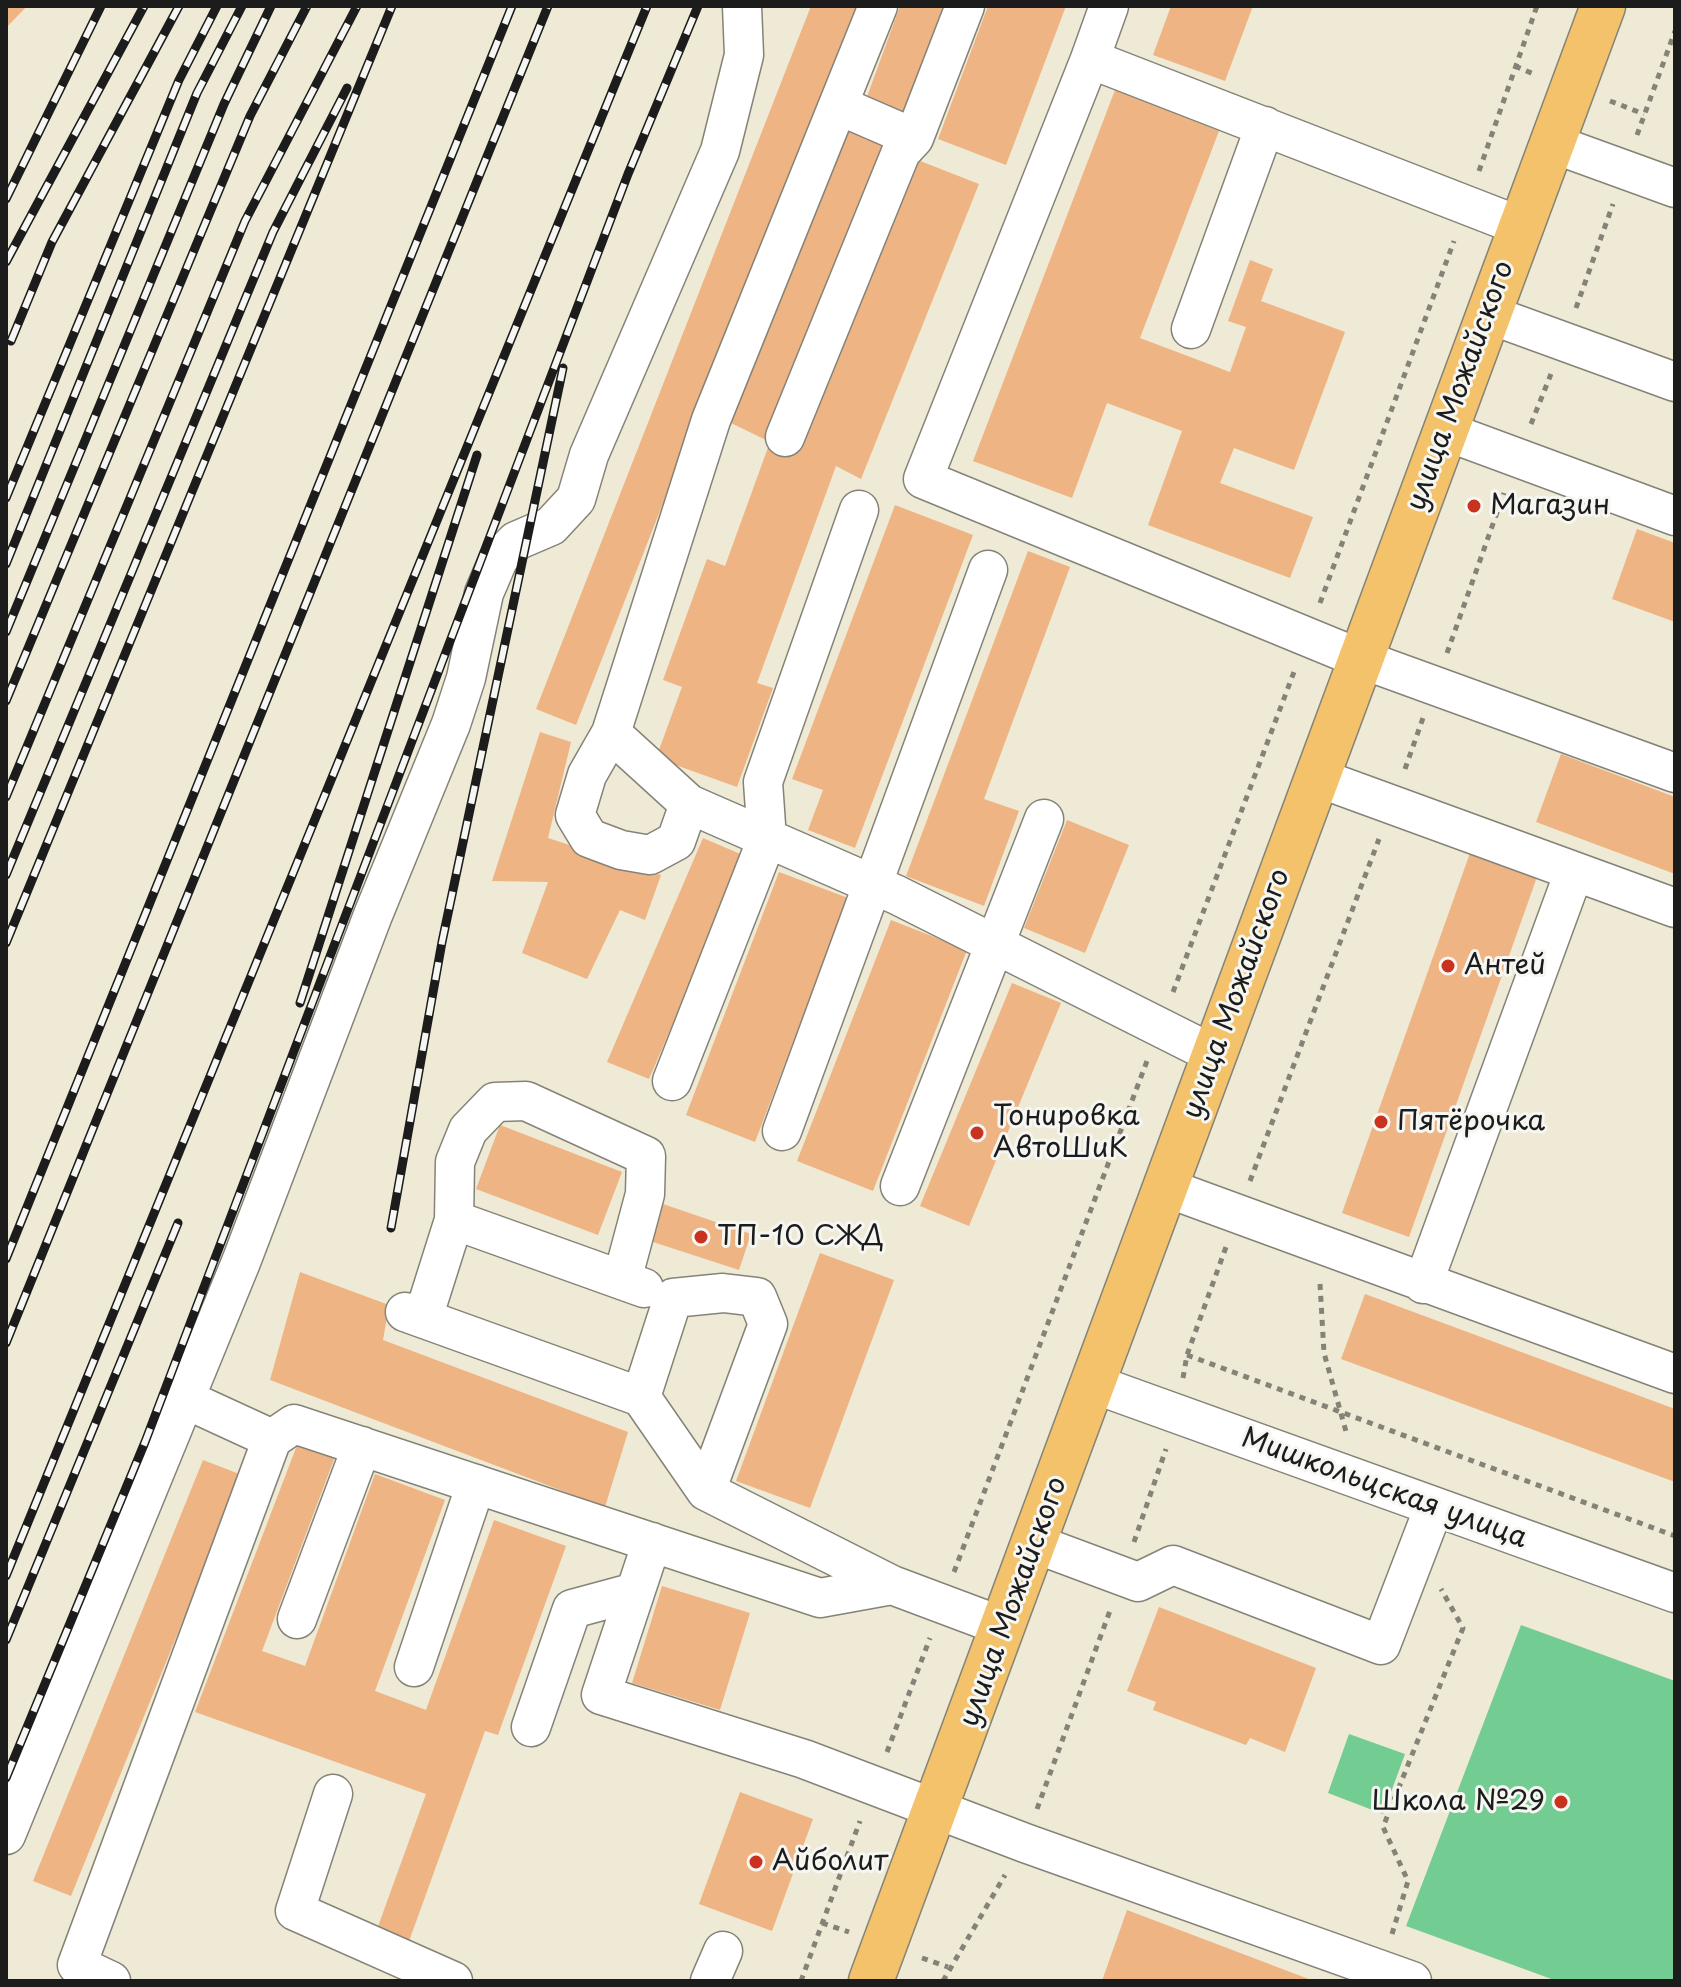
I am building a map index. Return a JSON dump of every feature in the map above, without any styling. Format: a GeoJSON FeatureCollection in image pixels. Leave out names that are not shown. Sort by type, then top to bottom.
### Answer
{"type":"FeatureCollection","features":[{"type":"Feature","properties":{"kind":"main road","name":"улица Можайского"},"geometry":{"type":"LineString","coordinates":[[871,1981],[1036,1544],[1316,777],[1603,6]]}},
{"type":"Feature","properties":{"kind":"street"},"geometry":{"type":"LineString","coordinates":[[6,1835],[185,1399],[451,724],[466,678],[474,629],[499,558],[516,541],[551,526],[576,499],[589,455],[720,151],[744,55],[742,6]]}},
{"type":"Feature","properties":{"kind":"street"},"geometry":{"type":"LineString","coordinates":[[689,804],[676,841],[650,855],[621,850],[589,838],[575,815],[587,775],[611,733],[711,420],[878,6]]}},
{"type":"Feature","properties":{"kind":"street"},"geometry":{"type":"LineString","coordinates":[[785,437],[901,152],[914,138],[965,6]]}},
{"type":"Feature","properties":{"kind":"street"},"geometry":{"type":"LineString","coordinates":[[1109,6],[923,479],[1361,659],[1675,773]]}},
{"type":"Feature","properties":{"kind":"street"},"geometry":{"type":"LineString","coordinates":[[1090,59],[1520,226]]}},
{"type":"Feature","properties":{"kind":"street"},"geometry":{"type":"LineString","coordinates":[[838,105],[914,138]]}},
{"type":"Feature","properties":{"kind":"street"},"geometry":{"type":"LineString","coordinates":[[1191,329],[1265,126]]}},
{"type":"Feature","properties":{"kind":"street"},"geometry":{"type":"LineString","coordinates":[[1551,143],[1675,188]]}},
{"type":"Feature","properties":{"kind":"street"},"geometry":{"type":"LineString","coordinates":[[1488,314],[1675,382]]}},
{"type":"Feature","properties":{"kind":"street"},"geometry":{"type":"LineString","coordinates":[[1445,431],[1675,516]]}},
{"type":"Feature","properties":{"kind":"street"},"geometry":{"type":"LineString","coordinates":[[672,1081],[767,839],[763,782],[859,510]]}},
{"type":"Feature","properties":{"kind":"street"},"geometry":{"type":"LineString","coordinates":[[782,1131],[988,570]]}},
{"type":"Feature","properties":{"kind":"street"},"geometry":{"type":"LineString","coordinates":[[611,733],[689,804],[873,885],[1215,1055]]}},
{"type":"Feature","properties":{"kind":"street"},"geometry":{"type":"LineString","coordinates":[[1316,777],[1675,908]]}},
{"type":"Feature","properties":{"kind":"street"},"geometry":{"type":"LineString","coordinates":[[900,1186],[1044,819]]}},
{"type":"Feature","properties":{"kind":"street"},"geometry":{"type":"LineString","coordinates":[[1423,1284],[1574,872]]}},
{"type":"Feature","properties":{"kind":"street"},"geometry":{"type":"LineString","coordinates":[[622,1280],[645,1194],[646,1156],[526,1101],[495,1102],[468,1130],[455,1162],[454,1220],[414,1315],[641,1397],[706,1491],[892,1585],[1004,1627]]}},
{"type":"Feature","properties":{"kind":"street"},"geometry":{"type":"LineString","coordinates":[[1167,1188],[1675,1374]]}},
{"type":"Feature","properties":{"kind":"street"},"geometry":{"type":"LineString","coordinates":[[454,1220],[673,1298],[723,1293],[757,1297],[768,1324],[706,1491]]}},
{"type":"Feature","properties":{"kind":"street"},"geometry":{"type":"LineString","coordinates":[[641,1397],[673,1298]]}},
{"type":"Feature","properties":{"kind":"street","name":"Мишкольцская улица"},"geometry":{"type":"LineString","coordinates":[[1094,1384],[1675,1593]]}},
{"type":"Feature","properties":{"kind":"street"},"geometry":{"type":"LineString","coordinates":[[185,1399],[272,1439]]}},
{"type":"Feature","properties":{"kind":"street"},"geometry":{"type":"LineString","coordinates":[[111,1981],[77,1965],[272,1439],[294,1424],[820,1598],[892,1585]]}},
{"type":"Feature","properties":{"kind":"street"},"geometry":{"type":"LineString","coordinates":[[297,1619],[362,1446]]}},
{"type":"Feature","properties":{"kind":"street"},"geometry":{"type":"LineString","coordinates":[[414,1667],[476,1484]]}},
{"type":"Feature","properties":{"kind":"street"},"geometry":{"type":"LineString","coordinates":[[1036,1544],[1138,1582],[1173,1565],[1381,1645],[1434,1507]]}},
{"type":"Feature","properties":{"kind":"street"},"geometry":{"type":"LineString","coordinates":[[652,1542],[601,1695],[804,1759],[938,1807],[1025,1843],[1412,1981]]}},
{"type":"Feature","properties":{"kind":"street"},"geometry":{"type":"LineString","coordinates":[[531,1727],[572,1609],[635,1592]]}},
{"type":"Feature","properties":{"kind":"street"},"geometry":{"type":"LineString","coordinates":[[333,1794],[295,1911],[453,1981]]}},
{"type":"Feature","properties":{"kind":"path"},"geometry":{"type":"LineString","coordinates":[[943,1981],[1025,1843],[1123,1577],[1178,1415],[1187,1355],[1392,805],[1517,458],[1564,342],[1675,31]]}},
{"type":"Feature","properties":{"kind":"path"},"geometry":{"type":"LineString","coordinates":[[1187,1355],[1675,1536]]}},
{"type":"Feature","properties":{"kind":"green space","name":"Школа №29"},"geometry":{"type":"Polygon","coordinates":[[[1521,1625],[1675,1681],[1675,1981],[1557,1981],[1406,1926],[1521,1625]]]}},
{"type":"Feature","properties":{"kind":"green space"},"geometry":{"type":"Polygon","coordinates":[[[1349,1734],[1405,1754],[1383,1814],[1328,1793],[1349,1734]]]}},
{"type":"Feature","properties":{"kind":"building"},"geometry":{"type":"Polygon","coordinates":[[[6,6],[27,6],[6,28],[6,6]]]}},
{"type":"Feature","properties":{"kind":"building"},"geometry":{"type":"Polygon","coordinates":[[[811,6],[858,6],[576,725],[536,709],[811,6]]]}},
{"type":"Feature","properties":{"kind":"building"},"geometry":{"type":"Polygon","coordinates":[[[900,6],[945,6],[903,120],[864,105],[900,6]]]}},
{"type":"Feature","properties":{"kind":"building"},"geometry":{"type":"Polygon","coordinates":[[[988,6],[1066,6],[1006,165],[938,139],[988,6]]]}},
{"type":"Feature","properties":{"kind":"building"},"geometry":{"type":"Polygon","coordinates":[[[1171,6],[1253,6],[1225,81],[1153,55],[1171,6]]]}},
{"type":"Feature","properties":{"kind":"building"},"geometry":{"type":"Polygon","coordinates":[[[1115,90],[1219,131],[1140,338],[1230,372],[1246,327],[1228,321],[1250,260],[1273,269],[1261,301],[1345,332],[1294,470],[1234,448],[1220,483],[1313,517],[1290,578],[1148,525],[1182,431],[1107,403],[1072,498],[973,461],[1115,90]]]}},
{"type":"Feature","properties":{"kind":"building"},"geometry":{"type":"Polygon","coordinates":[[[852,121],[891,136],[770,442],[731,423],[852,121]]]}},
{"type":"Feature","properties":{"kind":"building"},"geometry":{"type":"Polygon","coordinates":[[[910,157],[979,184],[861,479],[836,466],[757,683],[773,688],[737,787],[656,758],[682,687],[663,680],[707,559],[725,566],[770,442],[910,157]]]}},
{"type":"Feature","properties":{"kind":"building"},"geometry":{"type":"Polygon","coordinates":[[[895,505],[973,535],[855,848],[808,830],[823,790],[792,779],[895,505]]]}},
{"type":"Feature","properties":{"kind":"building"},"geometry":{"type":"Polygon","coordinates":[[[1637,529],[1675,543],[1675,622],[1612,599],[1637,529]]]}},
{"type":"Feature","properties":{"kind":"building"},"geometry":{"type":"Polygon","coordinates":[[[1028,551],[1070,567],[984,799],[1019,811],[984,906],[906,876],[1028,551]]]}},
{"type":"Feature","properties":{"kind":"building"},"geometry":{"type":"Polygon","coordinates":[[[540,732],[571,742],[548,838],[661,875],[645,920],[620,910],[587,979],[522,953],[548,882],[492,881],[540,732]]]}},
{"type":"Feature","properties":{"kind":"building"},"geometry":{"type":"Polygon","coordinates":[[[1561,754],[1675,797],[1675,874],[1536,822],[1561,754]]]}},
{"type":"Feature","properties":{"kind":"building"},"geometry":{"type":"Polygon","coordinates":[[[1067,820],[1129,845],[1085,953],[1024,928],[1067,820]]]}},
{"type":"Feature","properties":{"kind":"building"},"geometry":{"type":"Polygon","coordinates":[[[703,838],[745,856],[649,1079],[607,1062],[703,838]]]}},
{"type":"Feature","properties":{"kind":"building"},"geometry":{"type":"Polygon","coordinates":[[[1470,853],[1537,877],[1409,1237],[1342,1213],[1470,853]]]}},
{"type":"Feature","properties":{"kind":"building"},"geometry":{"type":"Polygon","coordinates":[[[779,872],[848,898],[755,1142],[686,1115],[779,872]]]}},
{"type":"Feature","properties":{"kind":"building"},"geometry":{"type":"Polygon","coordinates":[[[891,920],[967,950],[873,1191],[797,1161],[891,920]]]}},
{"type":"Feature","properties":{"kind":"building"},"geometry":{"type":"Polygon","coordinates":[[[1012,983],[1061,1003],[969,1226],[920,1206],[1012,983]]]}},
{"type":"Feature","properties":{"kind":"building"},"geometry":{"type":"Polygon","coordinates":[[[500,1125],[622,1172],[598,1235],[476,1189],[500,1125]]]}},
{"type":"Feature","properties":{"kind":"building","name":"ТП-10 СЖД"},"geometry":{"type":"Polygon","coordinates":[[[663,1204],[751,1234],[739,1270],[650,1241],[663,1204]]]}},
{"type":"Feature","properties":{"kind":"building"},"geometry":{"type":"Polygon","coordinates":[[[820,1253],[894,1280],[810,1508],[736,1481],[820,1253]]]}},
{"type":"Feature","properties":{"kind":"building"},"geometry":{"type":"Polygon","coordinates":[[[300,1272],[389,1305],[383,1340],[628,1432],[605,1507],[270,1380],[300,1272]]]}},
{"type":"Feature","properties":{"kind":"building"},"geometry":{"type":"Polygon","coordinates":[[[1365,1294],[1675,1409],[1675,1482],[1341,1359],[1365,1294]]]}},
{"type":"Feature","properties":{"kind":"building"},"geometry":{"type":"Polygon","coordinates":[[[299,1440],[336,1454],[262,1651],[305,1666],[375,1474],[445,1500],[375,1691],[426,1710],[494,1520],[566,1546],[498,1735],[485,1731],[408,1944],[376,1932],[426,1794],[195,1712],[299,1440]]]}},
{"type":"Feature","properties":{"kind":"building"},"geometry":{"type":"Polygon","coordinates":[[[203,1460],[242,1475],[71,1896],[33,1881],[203,1460]]]}},
{"type":"Feature","properties":{"kind":"building"},"geometry":{"type":"Polygon","coordinates":[[[662,1586],[750,1613],[720,1710],[632,1683],[662,1586]]]}},
{"type":"Feature","properties":{"kind":"building"},"geometry":{"type":"Polygon","coordinates":[[[1159,1607],[1316,1668],[1285,1752],[1250,1738],[1246,1745],[1153,1710],[1156,1702],[1127,1691],[1159,1607]]]}},
{"type":"Feature","properties":{"kind":"building","name":"Айболит"},"geometry":{"type":"Polygon","coordinates":[[[740,1792],[813,1819],[772,1931],[699,1904],[740,1792]]]}},
{"type":"Feature","properties":{"kind":"building"},"geometry":{"type":"Polygon","coordinates":[[[1127,1910],[1314,1981],[1102,1981],[1127,1910]]]}},
{"type":"Feature","properties":{"kind":"railway"},"geometry":{"type":"LineString","coordinates":[[6,199],[101,6]]}},
{"type":"Feature","properties":{"kind":"railway"},"geometry":{"type":"LineString","coordinates":[[6,262],[144,6]]}},
{"type":"Feature","properties":{"kind":"railway"},"geometry":{"type":"LineString","coordinates":[[11,341],[52,242],[179,6]]}},
{"type":"Feature","properties":{"kind":"railway"},"geometry":{"type":"LineString","coordinates":[[6,498],[179,80],[217,6]]}},
{"type":"Feature","properties":{"kind":"railway"},"geometry":{"type":"LineString","coordinates":[[6,564],[197,93],[242,6]]}},
{"type":"Feature","properties":{"kind":"railway"},"geometry":{"type":"LineString","coordinates":[[6,632],[224,104],[271,6]]}},
{"type":"Feature","properties":{"kind":"railway"},"geometry":{"type":"LineString","coordinates":[[6,701],[250,116],[307,6]]}},
{"type":"Feature","properties":{"kind":"railway"},"geometry":{"type":"LineString","coordinates":[[6,797],[245,221],[357,6]]}},
{"type":"Feature","properties":{"kind":"railway"},"geometry":{"type":"LineString","coordinates":[[6,943],[392,6]]}},
{"type":"Feature","properties":{"kind":"railway"},"geometry":{"type":"LineString","coordinates":[[6,1259],[512,6]]}},
{"type":"Feature","properties":{"kind":"railway"},"geometry":{"type":"LineString","coordinates":[[6,1343],[548,6]]}},
{"type":"Feature","properties":{"kind":"railway"},"geometry":{"type":"LineString","coordinates":[[6,1576],[647,6]]}},
{"type":"Feature","properties":{"kind":"railway"},"geometry":{"type":"LineString","coordinates":[[6,1778],[145,1442],[628,174],[698,6]]}},
{"type":"Feature","properties":{"kind":"railway"},"geometry":{"type":"LineString","coordinates":[[6,875],[273,232],[347,88]]}},
{"type":"Feature","properties":{"kind":"railway"},"geometry":{"type":"LineString","coordinates":[[391,1228],[442,942],[563,368]]}},
{"type":"Feature","properties":{"kind":"railway"},"geometry":{"type":"LineString","coordinates":[[300,1003],[477,455]]}},
{"type":"Feature","properties":{"kind":"railway"},"geometry":{"type":"LineString","coordinates":[[6,1640],[178,1223]]}},
{"type":"Feature","properties":{"kind":"place","name":"Магазин"},"geometry":{"type":"Point","coordinates":[1474,506]}},
{"type":"Feature","properties":{"kind":"place","name":"Антей"},"geometry":{"type":"Point","coordinates":[1448,966]}},
{"type":"Feature","properties":{"kind":"place","name":"Пятёрочка"},"geometry":{"type":"Point","coordinates":[1381,1122]}},
{"type":"Feature","properties":{"kind":"place","name":"Тонировка АвтоШиК"},"geometry":{"type":"Point","coordinates":[977,1133]}},
{"type":"Feature","properties":{"kind":"place","name":"ТП-10 СЖД"},"geometry":{"type":"Point","coordinates":[701,1237]}},
{"type":"Feature","properties":{"kind":"place","name":"Школа №29"},"geometry":{"type":"Point","coordinates":[1561,1802]}},
{"type":"Feature","properties":{"kind":"place","name":"Айболит"},"geometry":{"type":"Point","coordinates":[756,1862]}}]}
